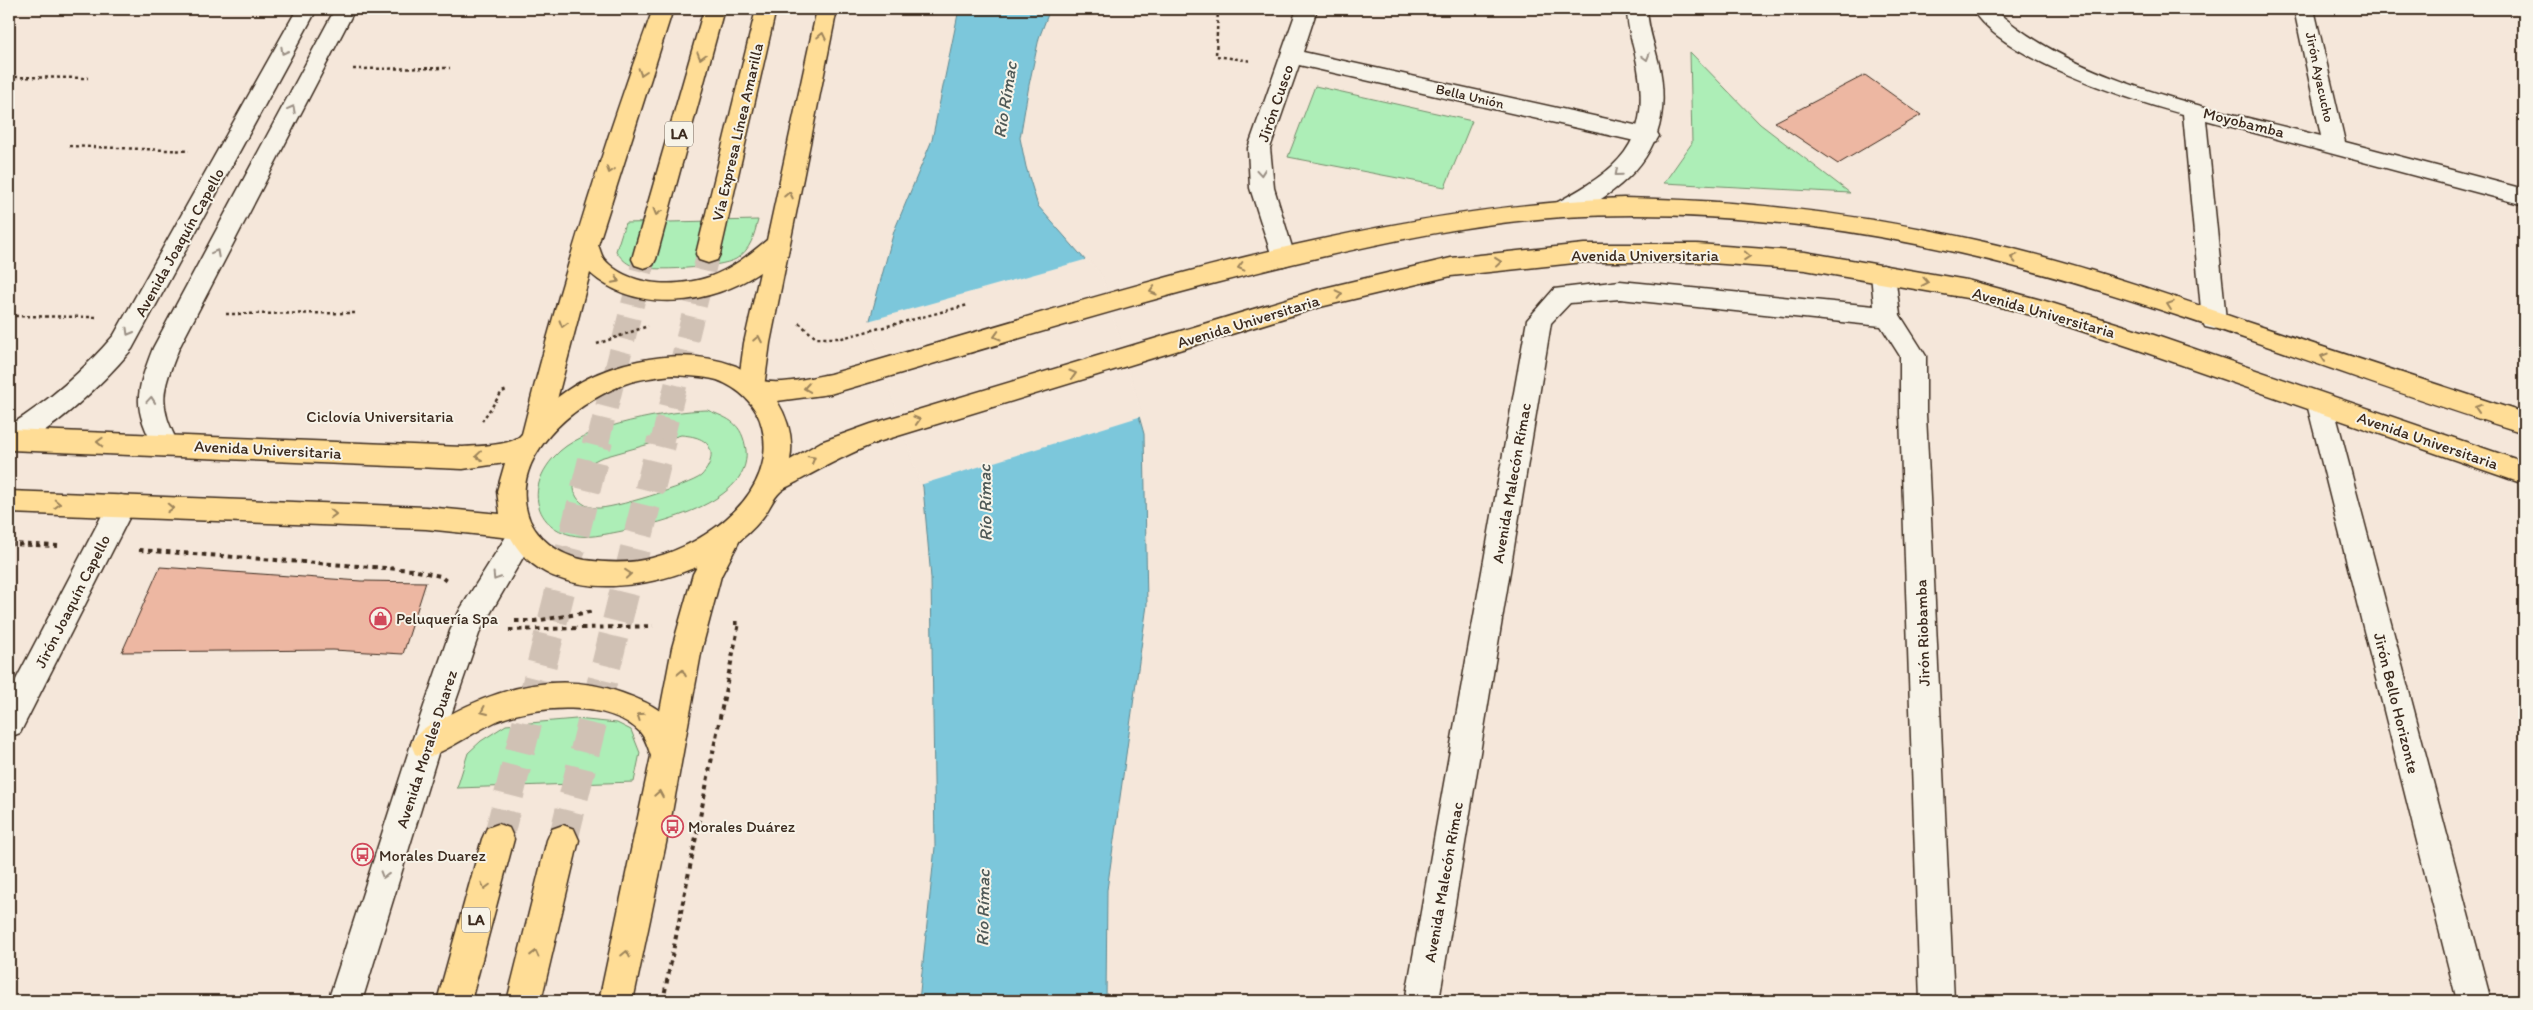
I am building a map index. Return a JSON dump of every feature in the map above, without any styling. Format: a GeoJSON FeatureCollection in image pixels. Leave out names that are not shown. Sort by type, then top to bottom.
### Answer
{"type":"FeatureCollection","features":[{"type":"Feature","properties":{"kind":"main road"},"geometry":{"type":"LineString","coordinates":[[531,440],[556,412],[582,393],[611,379],[641,370],[672,365],[702,367],[728,374],[753,389],[770,410],[778,432],[779,458],[770,484],[754,510],[729,534],[700,553],[666,567],[631,574],[596,575],[566,568],[540,554],[520,531],[512,508],[512,488],[517,467],[531,440],[586,244],[663,9]]}},
{"type":"Feature","properties":{"kind":"main road","name":"LA"},"geometry":{"type":"LineString","coordinates":[[644,259],[714,9]]}},
{"type":"Feature","properties":{"kind":"main road","name":"Vía Expresa Línea Amarilla"},"geometry":{"type":"LineString","coordinates":[[708,254],[766,9]]}},
{"type":"Feature","properties":{"kind":"main road"},"geometry":{"type":"LineString","coordinates":[[753,389],[766,300],[827,9]]}},
{"type":"Feature","properties":{"kind":"main road"},"geometry":{"type":"LineString","coordinates":[[753,389],[788,390],[854,377],[1200,277],[1283,257],[1444,223],[1564,209],[1691,207],[1798,216],[1914,234],[2043,265],[2524,423]]}},
{"type":"Feature","properties":{"kind":"main road"},"geometry":{"type":"LineString","coordinates":[[586,244],[594,263],[611,279],[636,288],[666,292],[699,288],[730,278],[757,262],[779,243]]}},
{"type":"Feature","properties":{"kind":"main road","name":"Avenida Universitaria"},"geometry":{"type":"LineString","coordinates":[[770,484],[830,450],[871,434],[1320,298],[1451,267],[1584,253],[1697,252],[1805,261],[1967,290],[2045,310],[2140,340],[2320,404],[2524,473]]}},
{"type":"Feature","properties":{"kind":"main road","name":"Avenida Universitaria"},"geometry":{"type":"LineString","coordinates":[[9,439],[166,444],[463,458],[495,455],[531,440]]}},
{"type":"Feature","properties":{"kind":"main road"},"geometry":{"type":"LineString","coordinates":[[9,502],[426,518],[520,531]]}},
{"type":"Feature","properties":{"kind":"main road"},"geometry":{"type":"LineString","coordinates":[[616,1001],[687,648],[707,574],[729,534]]}},
{"type":"Feature","properties":{"kind":"main road"},"geometry":{"type":"LineString","coordinates":[[426,744],[460,722],[495,706],[531,697],[565,694],[598,698],[628,708],[652,724],[666,756]]}},
{"type":"Feature","properties":{"kind":"main road","name":"LA"},"geometry":{"type":"LineString","coordinates":[[454,1001],[498,839]]}},
{"type":"Feature","properties":{"kind":"main road"},"geometry":{"type":"LineString","coordinates":[[524,1001],[563,840]]}},
{"type":"Feature","properties":{"kind":"street","name":"Avenida Joaquín Capello"},"geometry":{"type":"LineString","coordinates":[[9,439],[53,410],[101,370],[123,342],[307,9]]}},
{"type":"Feature","properties":{"kind":"street"},"geometry":{"type":"LineString","coordinates":[[166,444],[154,426],[149,404],[154,378],[183,315],[345,9]]}},
{"type":"Feature","properties":{"kind":"street","name":"Jirón Cusco"},"geometry":{"type":"LineString","coordinates":[[1283,257],[1262,188],[1259,148],[1307,9]]}},
{"type":"Feature","properties":{"kind":"street"},"geometry":{"type":"LineString","coordinates":[[1564,209],[1584,199],[1620,173],[1642,147],[1648,136],[1651,86],[1637,9]]}},
{"type":"Feature","properties":{"kind":"street","name":"Moyobamba"},"geometry":{"type":"LineString","coordinates":[[1982,9],[2007,32],[2051,59],[2139,95],[2524,197]]}},
{"type":"Feature","properties":{"kind":"street","name":"Jirón Ayacucho"},"geometry":{"type":"LineString","coordinates":[[2304,9],[2335,146]]}},
{"type":"Feature","properties":{"kind":"street","name":"Bella Unión"},"geometry":{"type":"LineString","coordinates":[[1289,62],[1648,136]]}},
{"type":"Feature","properties":{"kind":"street"},"geometry":{"type":"LineString","coordinates":[[2194,110],[2214,320]]}},
{"type":"Feature","properties":{"kind":"street"},"geometry":{"type":"LineString","coordinates":[[1883,274],[1888,318]]}},
{"type":"Feature","properties":{"kind":"street","name":"Avenida Malecón Rímac"},"geometry":{"type":"LineString","coordinates":[[1422,1001],[1539,320],[1563,296],[1620,290],[1888,318]]}},
{"type":"Feature","properties":{"kind":"street","name":"Jirón Riobamba"},"geometry":{"type":"LineString","coordinates":[[1888,318],[1901,334],[1913,356],[1912,414],[1937,1001]]}},
{"type":"Feature","properties":{"kind":"street","name":"Jirón Bello Horizonte"},"geometry":{"type":"LineString","coordinates":[[2320,404],[2474,1001]]}},
{"type":"Feature","properties":{"kind":"street","name":"Jirón Joaquín Capello"},"geometry":{"type":"LineString","coordinates":[[9,723],[121,506]]}},
{"type":"Feature","properties":{"kind":"street","name":"Avenida Morales Duarez"},"geometry":{"type":"LineString","coordinates":[[345,1001],[426,744],[471,617],[520,531]]}},
{"type":"Feature","properties":{"kind":"path"},"geometry":{"type":"LineString","coordinates":[[1218,9],[1216,56],[1289,62]]}},
{"type":"Feature","properties":{"kind":"path"},"geometry":{"type":"LineString","coordinates":[[313,70],[450,68]]}},
{"type":"Feature","properties":{"kind":"path"},"geometry":{"type":"LineString","coordinates":[[9,77],[88,78]]}},
{"type":"Feature","properties":{"kind":"path"},"geometry":{"type":"LineString","coordinates":[[70,146],[228,152]]}},
{"type":"Feature","properties":{"kind":"path"},"geometry":{"type":"LineString","coordinates":[[766,300],[784,296],[789,314],[816,338],[842,338]]}},
{"type":"Feature","properties":{"kind":"path"},"geometry":{"type":"LineString","coordinates":[[183,315],[358,313]]}},
{"type":"Feature","properties":{"kind":"path"},"geometry":{"type":"LineString","coordinates":[[9,316],[138,317]]}},
{"type":"Feature","properties":{"kind":"path"},"geometry":{"type":"LineString","coordinates":[[480,424],[502,392],[550,368],[577,351],[649,325]]}},
{"type":"Feature","properties":{"kind":"path"},"geometry":{"type":"LineString","coordinates":[[9,544],[99,548],[413,570],[440,576],[455,588]]}},
{"type":"Feature","properties":{"kind":"green space"},"geometry":{"type":"Polygon","coordinates":[[[1690,52],[1760,124],[1850,193],[1664,183],[1692,143],[1690,52]]]}},
{"type":"Feature","properties":{"kind":"green space"},"geometry":{"type":"Polygon","coordinates":[[[1315,86],[1472,121],[1445,187],[1288,157],[1315,86]]]}},
{"type":"Feature","properties":{"kind":"green space"},"geometry":{"type":"Polygon","coordinates":[[[758,220],[753,237],[745,251],[736,259],[716,265],[685,268],[642,268],[628,263],[616,251],[625,223],[758,220]]]}},
{"type":"Feature","properties":{"kind":"green space"},"geometry":{"type":"Polygon","coordinates":[[[707,410],[728,419],[738,428],[744,441],[746,450],[743,470],[732,486],[713,500],[691,511],[666,520],[601,535],[580,536],[563,532],[550,524],[541,513],[537,498],[539,483],[546,467],[560,451],[573,442],[609,427],[630,421],[707,410]],[[681,435],[595,460],[583,468],[577,476],[574,482],[575,494],[578,499],[589,506],[604,508],[650,496],[694,480],[701,476],[707,468],[711,459],[711,452],[703,441],[695,437],[681,435]]]}},
{"type":"Feature","properties":{"kind":"green space"},"geometry":{"type":"Polygon","coordinates":[[[576,719],[617,723],[631,730],[640,753],[634,782],[457,788],[468,753],[481,741],[506,725],[576,719]]]}},
{"type":"Feature","properties":{"kind":"water","name":"Río Rímac"},"geometry":{"type":"Polygon","coordinates":[[[959,9],[1050,9],[1039,38],[1020,138],[1026,167],[1038,206],[1100,277],[1144,434],[1147,605],[1107,890],[1106,1001],[919,1001],[935,847],[931,578],[923,487],[870,320],[894,231],[932,140],[959,9]]]}},
{"type":"Feature","properties":{"kind":"pier"},"geometry":{"type":"Polygon","coordinates":[[[1088,259],[1102,276],[1142,416],[920,485],[868,321],[1088,259]]]}},
{"type":"Feature","properties":{"kind":"building"},"geometry":{"type":"Polygon","coordinates":[[[1865,75],[1921,115],[1838,164],[1775,122],[1865,75]]]}},
{"type":"Feature","properties":{"kind":"building"},"geometry":{"type":"Polygon","coordinates":[[[160,567],[361,581],[426,582],[403,654],[333,650],[122,652],[160,567]]]}},
{"type":"Feature","properties":{"kind":"tunnel"},"geometry":{"type":"LineString","coordinates":[[662,441],[708,254]]}},
{"type":"Feature","properties":{"kind":"tunnel"},"geometry":{"type":"LineString","coordinates":[[598,441],[644,259]]}},
{"type":"Feature","properties":{"kind":"tunnel"},"geometry":{"type":"LineString","coordinates":[[498,839],[598,440]]}},
{"type":"Feature","properties":{"kind":"tunnel"},"geometry":{"type":"LineString","coordinates":[[563,840],[662,440]]}},
{"type":"Feature","properties":{"kind":"place","name":"Peluquería Spa"},"geometry":{"type":"Point","coordinates":[380,618]}},
{"type":"Feature","properties":{"kind":"place","name":"Morales Duárez"},"geometry":{"type":"Point","coordinates":[672,826]}},
{"type":"Feature","properties":{"kind":"place","name":"Morales Duarez"},"geometry":{"type":"Point","coordinates":[363,855]}}]}
